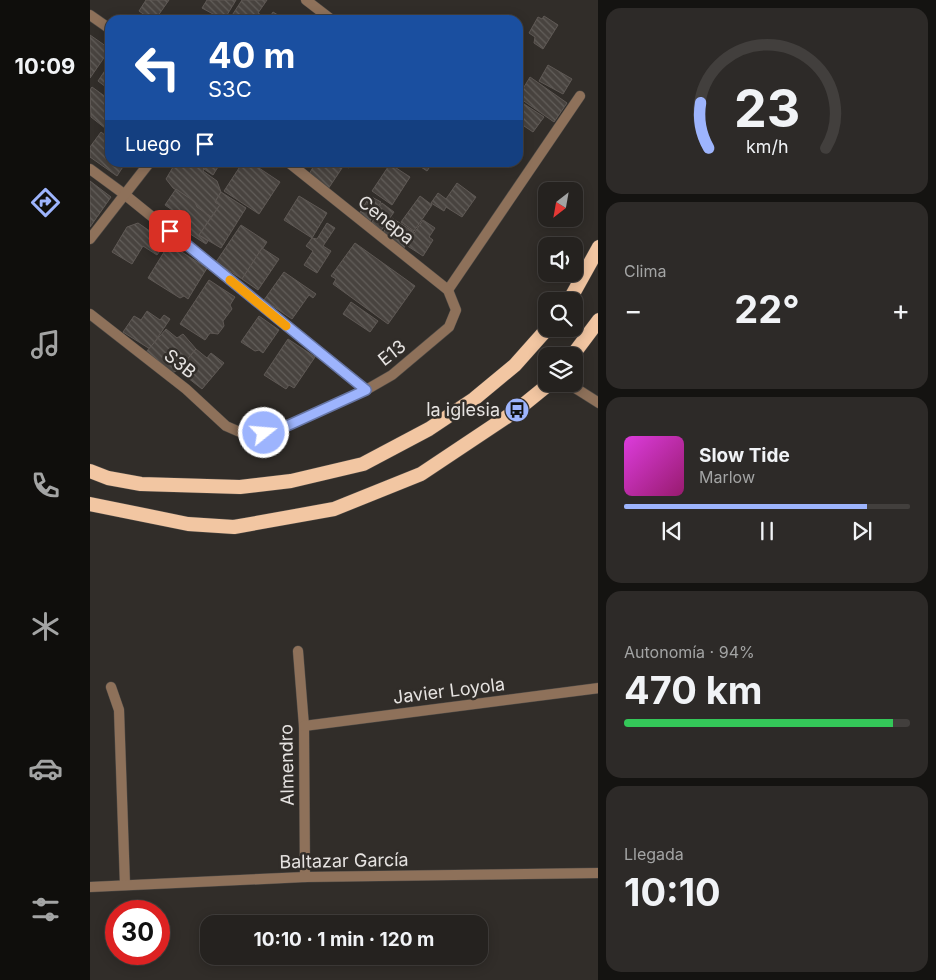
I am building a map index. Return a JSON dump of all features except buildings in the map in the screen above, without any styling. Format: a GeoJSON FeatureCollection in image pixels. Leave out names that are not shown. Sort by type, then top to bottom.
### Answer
{"type":"FeatureCollection","features":[{"type":"Feature","properties":{"kind":"highway"},"geometry":{"type":"LineString","coordinates":[[574,292],[598,247]]}},
{"type":"Feature","properties":{"kind":"highway"},"geometry":{"type":"LineString","coordinates":[[578,347],[598,320]]}},
{"type":"Feature","properties":{"kind":"highway"},"geometry":{"type":"LineString","coordinates":[[90,471],[108,478],[142,484],[240,487],[292,481],[363,464],[429,428],[474,399],[515,365],[540,337]]}},
{"type":"Feature","properties":{"kind":"highway"},"geometry":{"type":"LineString","coordinates":[[90,504],[188,524],[234,527],[334,509],[421,474],[517,410],[538,392]]}},
{"type":"Feature","properties":{"kind":"street"},"geometry":{"type":"LineString","coordinates":[[306,0],[326,15]]}},
{"type":"Feature","properties":{"kind":"street"},"geometry":{"type":"LineString","coordinates":[[90,15],[105,26]]}},
{"type":"Feature","properties":{"kind":"street"},"geometry":{"type":"LineString","coordinates":[[448,290],[580,96]]}},
{"type":"Feature","properties":{"kind":"street"},"geometry":{"type":"LineString","coordinates":[[90,239],[146,167]]}},
{"type":"Feature","properties":{"kind":"street","name":"Cenepa"},"geometry":{"type":"LineString","coordinates":[[294,167],[448,290],[456,310]]}},
{"type":"Feature","properties":{"kind":"street"},"geometry":{"type":"LineString","coordinates":[[90,169],[124,194],[366,390]]}},
{"type":"Feature","properties":{"kind":"street","name":"E13"},"geometry":{"type":"LineString","coordinates":[[250,436],[278,430],[366,390],[392,375],[449,328],[456,310]]}},
{"type":"Feature","properties":{"kind":"street","name":"S3B"},"geometry":{"type":"LineString","coordinates":[[90,314],[186,389],[226,426],[250,436]]}},
{"type":"Feature","properties":{"kind":"street"},"geometry":{"type":"LineString","coordinates":[[581,392],[598,403]]}},
{"type":"Feature","properties":{"kind":"street","name":"Almendro"},"geometry":{"type":"LineString","coordinates":[[298,652],[304,726],[305,877]]}},
{"type":"Feature","properties":{"kind":"street"},"geometry":{"type":"LineString","coordinates":[[111,687],[120,710],[125,885]]}},
{"type":"Feature","properties":{"kind":"street","name":"Javier Loyola"},"geometry":{"type":"LineString","coordinates":[[304,726],[598,688]]}},
{"type":"Feature","properties":{"kind":"street","name":"Baltazar García"},"geometry":{"type":"LineString","coordinates":[[90,888],[305,877],[598,873]]}},
{"type":"Feature","properties":{"kind":"slow traffic"},"geometry":{"type":"LineString","coordinates":[[230,280],[286,326]]}},
{"type":"Feature","properties":{"kind":"place","name":"la iglesia"},"geometry":{"type":"Point","coordinates":[517,410]}},
{"type":"Feature","properties":{"kind":"route"},"geometry":{"type":"LineString","coordinates":[[170,231],[366,390],[278,430],[264,433]]}}]}
